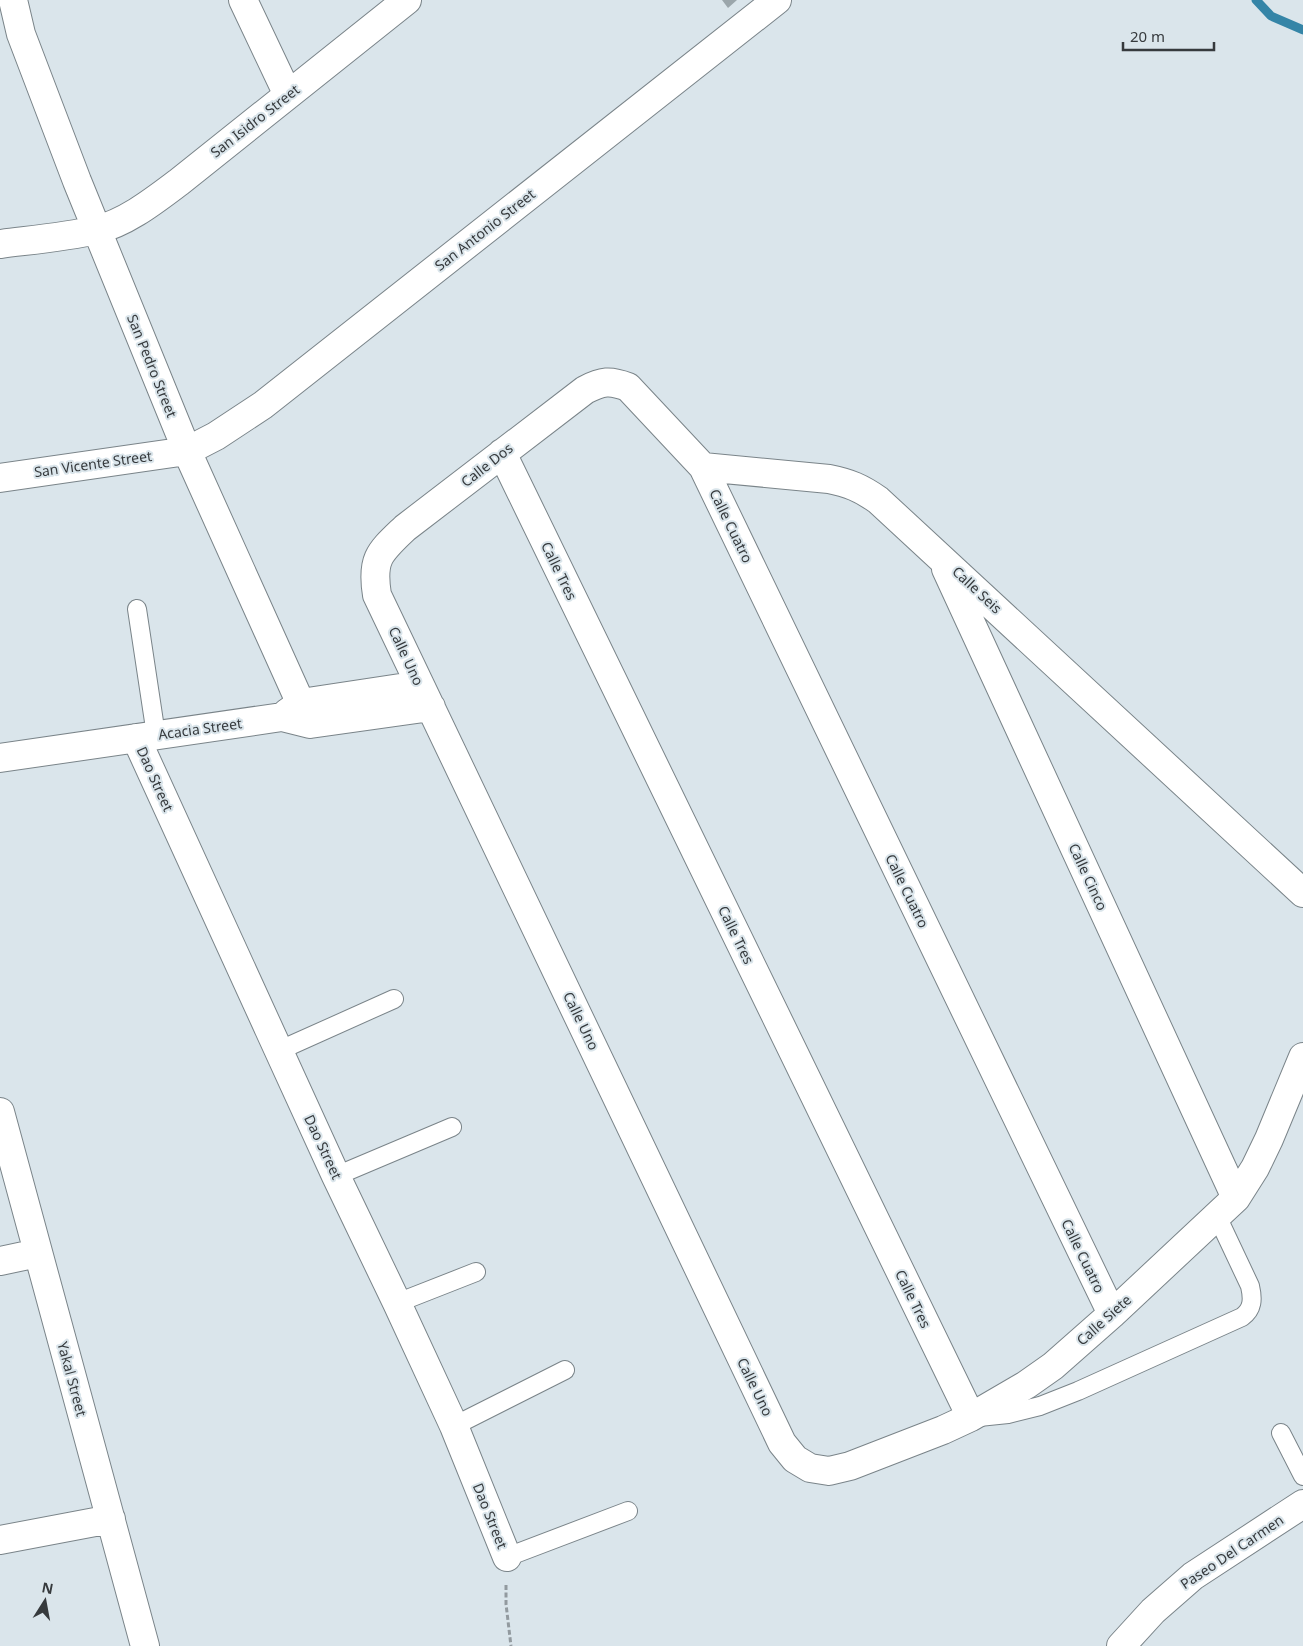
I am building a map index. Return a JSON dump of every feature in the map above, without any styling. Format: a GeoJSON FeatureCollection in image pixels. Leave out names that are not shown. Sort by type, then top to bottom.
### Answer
{"type":"FeatureCollection","features":[{"type":"Feature","properties":{"kind":"street","name":"San Pedro Street"},"geometry":{"type":"LineString","coordinates":[[13,0],[21,34],[97,230],[298,715]]}},
{"type":"Feature","properties":{"kind":"street"},"geometry":{"type":"LineString","coordinates":[[243,0],[288,95]]}},
{"type":"Feature","properties":{"kind":"street","name":"San Isidro Street"},"geometry":{"type":"LineString","coordinates":[[0,244],[97,230],[127,217],[155,200],[407,0]]}},
{"type":"Feature","properties":{"kind":"street","name":"San Antonio Street"},"geometry":{"type":"LineString","coordinates":[[187,451],[216,436],[263,405],[777,0]]}},
{"type":"Feature","properties":{"kind":"street","name":"Calle Dos"},"geometry":{"type":"LineString","coordinates":[[376,562],[388,545],[405,528],[585,390],[596,384],[608,381],[628,387],[703,467]]}},
{"type":"Feature","properties":{"kind":"street","name":"San Vicente Street"},"geometry":{"type":"LineString","coordinates":[[0,478],[187,451]]}},
{"type":"Feature","properties":{"kind":"street","name":"Calle Tres"},"geometry":{"type":"LineString","coordinates":[[502,453],[971,1417]]}},
{"type":"Feature","properties":{"kind":"street","name":"Calle Seis"},"geometry":{"type":"LineString","coordinates":[[703,467],[847,482],[878,500],[1303,893]]}},
{"type":"Feature","properties":{"kind":"street","name":"Calle Cuatro"},"geometry":{"type":"LineString","coordinates":[[703,467],[1112,1314]]}},
{"type":"Feature","properties":{"kind":"street","name":"Calle Cinco"},"geometry":{"type":"LineString","coordinates":[[940,557],[1226,1207]]}},
{"type":"Feature","properties":{"kind":"street","name":"Calle Uno"},"geometry":{"type":"LineString","coordinates":[[376,562],[374,576],[377,595],[782,1443],[795,1459],[810,1468]]}},
{"type":"Feature","properties":{"kind":"street","name":"Acacia Street"},"geometry":{"type":"LineString","coordinates":[[0,758],[426,696]]}},
{"type":"Feature","properties":{"kind":"street","name":"Dao Street"},"geometry":{"type":"LineString","coordinates":[[146,737],[278,1051],[454,1426],[507,1557]]}},
{"type":"Feature","properties":{"kind":"street","name":"Calle Siete"},"geometry":{"type":"LineString","coordinates":[[810,1468],[829,1470],[850,1466],[943,1430],[971,1417],[1026,1385],[1053,1366],[1112,1314],[1226,1207],[1255,1168],[1303,1057]]}},
{"type":"Feature","properties":{"kind":"street","name":"Yakal Street"},"geometry":{"type":"LineString","coordinates":[[0,1112],[145,1646]]}},
{"type":"Feature","properties":{"kind":"street"},"geometry":{"type":"LineString","coordinates":[[0,1261],[38,1254]]}},
{"type":"Feature","properties":{"kind":"street","name":"Paseo Del Carmen"},"geometry":{"type":"LineString","coordinates":[[1121,1646],[1153,1611],[1193,1576],[1303,1504]]}},
{"type":"Feature","properties":{"kind":"street"},"geometry":{"type":"LineString","coordinates":[[0,1540],[111,1519]]}},
{"type":"Feature","properties":{"kind":"lane"},"geometry":{"type":"LineString","coordinates":[[137,609],[146,737]]}},
{"type":"Feature","properties":{"kind":"lane"},"geometry":{"type":"LineString","coordinates":[[278,1051],[394,999]]}},
{"type":"Feature","properties":{"kind":"lane"},"geometry":{"type":"LineString","coordinates":[[336,1176],[452,1127]]}},
{"type":"Feature","properties":{"kind":"lane"},"geometry":{"type":"LineString","coordinates":[[971,1417],[1008,1414],[1040,1406],[1233,1322],[1248,1312],[1252,1305],[1250,1286],[1226,1207]]}},
{"type":"Feature","properties":{"kind":"lane"},"geometry":{"type":"LineString","coordinates":[[397,1303],[476,1272]]}},
{"type":"Feature","properties":{"kind":"lane"},"geometry":{"type":"LineString","coordinates":[[454,1426],[565,1370]]}},
{"type":"Feature","properties":{"kind":"lane"},"geometry":{"type":"LineString","coordinates":[[1281,1433],[1303,1476]]}},
{"type":"Feature","properties":{"kind":"lane"},"geometry":{"type":"LineString","coordinates":[[507,1557],[628,1511]]}},
{"type":"Feature","properties":{"kind":"path"},"geometry":{"type":"LineString","coordinates":[[507,1557],[506,1604],[511,1646]]}},
{"type":"Feature","properties":{"kind":"building"},"geometry":{"type":"Polygon","coordinates":[[[722,0],[737,0],[728,8],[722,0]]]}},
{"type":"Feature","properties":{"kind":"waterway"},"geometry":{"type":"LineString","coordinates":[[1256,0],[1271,16],[1303,30]]}}]}
